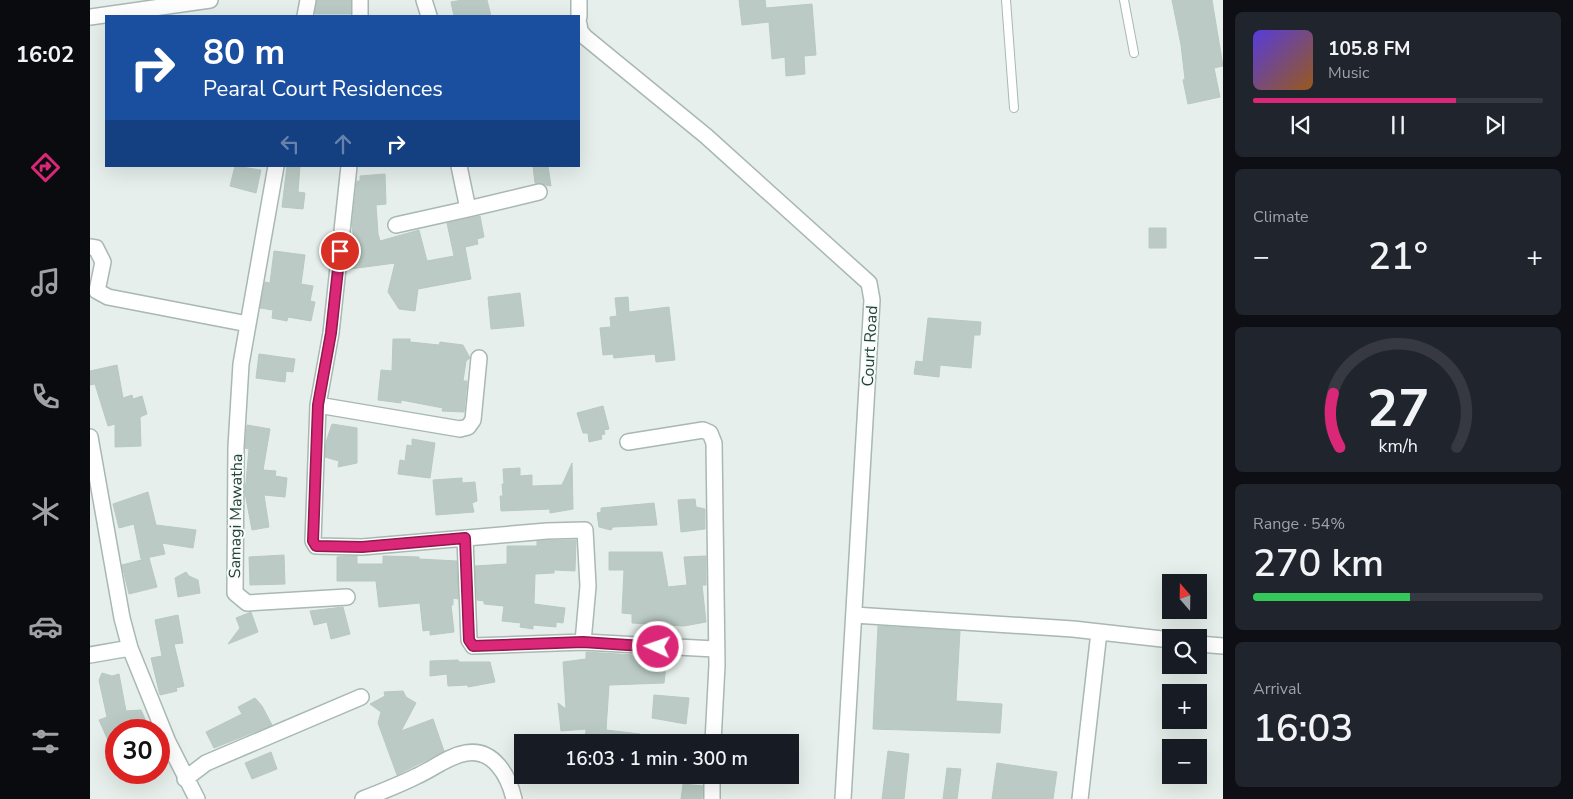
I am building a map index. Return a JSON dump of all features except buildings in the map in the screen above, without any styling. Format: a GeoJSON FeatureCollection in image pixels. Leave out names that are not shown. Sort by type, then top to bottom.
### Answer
{"type":"FeatureCollection","features":[{"type":"Feature","properties":{"kind":"street"},"geometry":{"type":"LineString","coordinates":[[90,17],[210,0]]}},
{"type":"Feature","properties":{"kind":"street"},"geometry":{"type":"LineString","coordinates":[[305,15],[308,0]]}},
{"type":"Feature","properties":{"kind":"street"},"geometry":{"type":"LineString","coordinates":[[360,0],[360,15]]}},
{"type":"Feature","properties":{"kind":"street"},"geometry":{"type":"LineString","coordinates":[[424,0],[429,15]]}},
{"type":"Feature","properties":{"kind":"street"},"geometry":{"type":"LineString","coordinates":[[578,0],[579,15]]}},
{"type":"Feature","properties":{"kind":"street","name":"Court Road"},"geometry":{"type":"LineString","coordinates":[[580,31],[706,136],[869,283],[872,300],[843,799]]}},
{"type":"Feature","properties":{"kind":"street","name":"Samagi Mawatha"},"geometry":{"type":"LineString","coordinates":[[276,167],[241,364],[236,447],[235,593],[247,603],[347,598]]}},
{"type":"Feature","properties":{"kind":"street"},"geometry":{"type":"LineString","coordinates":[[348,167],[331,333],[318,405],[313,541],[316,546],[362,547],[546,530],[585,530],[588,586],[583,642]]}},
{"type":"Feature","properties":{"kind":"street"},"geometry":{"type":"LineString","coordinates":[[459,167],[468,209]]}},
{"type":"Feature","properties":{"kind":"street"},"geometry":{"type":"LineString","coordinates":[[396,225],[539,192]]}},
{"type":"Feature","properties":{"kind":"street"},"geometry":{"type":"LineString","coordinates":[[90,247],[96,248],[103,262],[97,292],[108,297],[248,324]]}},
{"type":"Feature","properties":{"kind":"street"},"geometry":{"type":"LineString","coordinates":[[318,405],[460,430],[468,427],[473,420],[479,358]]}},
{"type":"Feature","properties":{"kind":"street"},"geometry":{"type":"LineString","coordinates":[[628,442],[702,430],[710,433],[714,443],[715,650],[713,734]]}},
{"type":"Feature","properties":{"kind":"street"},"geometry":{"type":"LineString","coordinates":[[90,436],[122,618],[130,648],[185,779],[197,799]]}},
{"type":"Feature","properties":{"kind":"street"},"geometry":{"type":"LineString","coordinates":[[465,538],[469,640],[473,646],[583,642],[715,650]]}},
{"type":"Feature","properties":{"kind":"street"},"geometry":{"type":"LineString","coordinates":[[854,615],[1100,632],[1162,639]]}},
{"type":"Feature","properties":{"kind":"street"},"geometry":{"type":"LineString","coordinates":[[1080,799],[1100,632]]}},
{"type":"Feature","properties":{"kind":"street"},"geometry":{"type":"LineString","coordinates":[[1207,645],[1223,646]]}},
{"type":"Feature","properties":{"kind":"street"},"geometry":{"type":"LineString","coordinates":[[90,655],[130,648]]}},
{"type":"Feature","properties":{"kind":"street"},"geometry":{"type":"LineString","coordinates":[[185,779],[206,763],[361,697]]}},
{"type":"Feature","properties":{"kind":"street"},"geometry":{"type":"LineString","coordinates":[[363,799],[409,780],[450,758],[466,753],[478,752],[492,759],[505,773],[514,799]]}},
{"type":"Feature","properties":{"kind":"street"},"geometry":{"type":"LineString","coordinates":[[712,784],[712,799]]}},
{"type":"Feature","properties":{"kind":"lane"},"geometry":{"type":"LineString","coordinates":[[1006,0],[1014,108]]}},
{"type":"Feature","properties":{"kind":"lane"},"geometry":{"type":"LineString","coordinates":[[1124,0],[1134,53]]}},
{"type":"Feature","properties":{"kind":"route"},"geometry":{"type":"LineString","coordinates":[[340,251],[331,333],[318,405],[313,541],[316,546],[362,547],[465,538],[469,640],[473,646],[553,645],[583,642],[658,647]]}}]}
